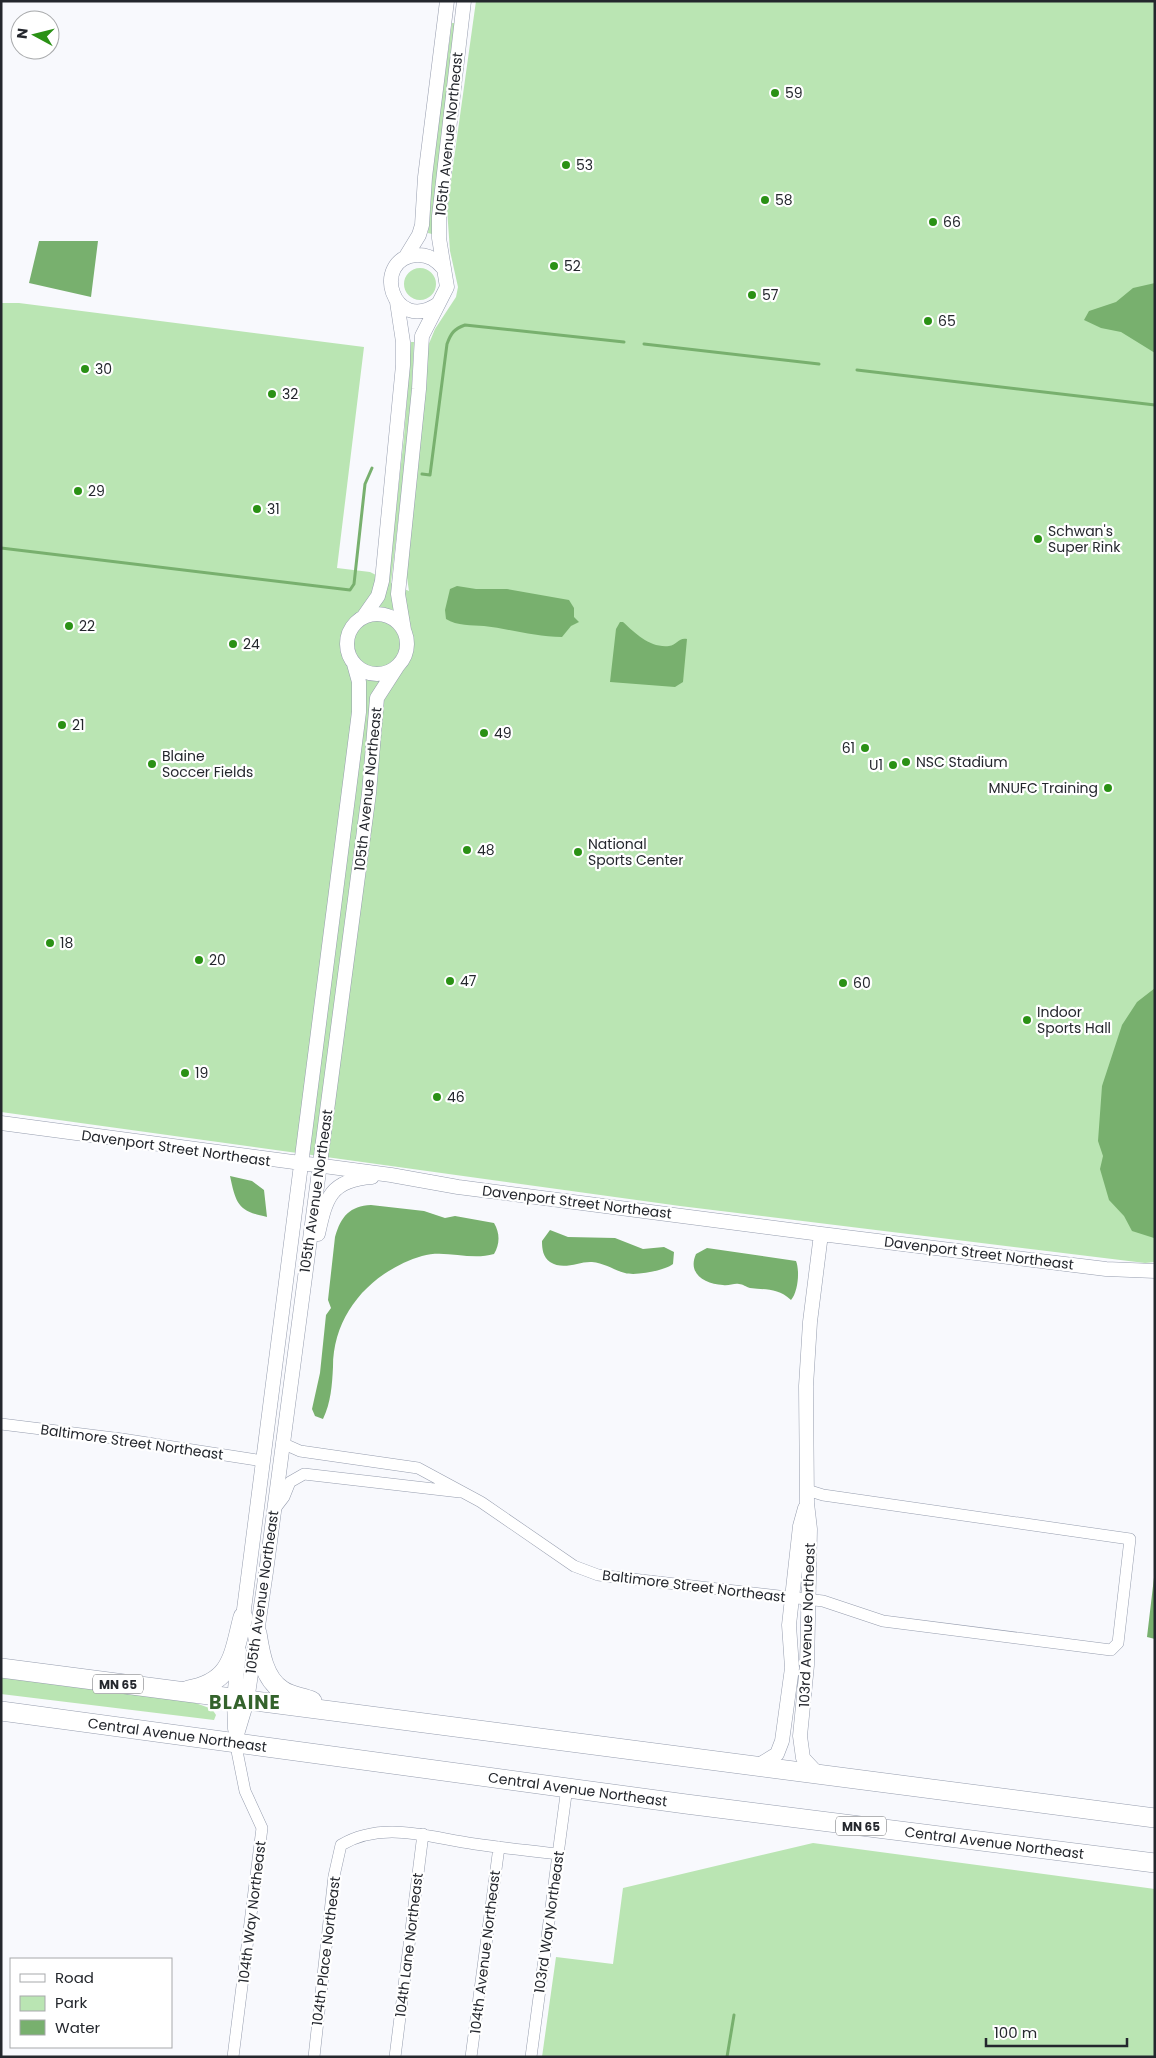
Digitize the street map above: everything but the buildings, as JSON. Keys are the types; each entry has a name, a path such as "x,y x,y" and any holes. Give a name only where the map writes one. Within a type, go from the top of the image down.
{"highway":[{"path":"176,1691 204,1687 225,1673 231,1662 243,1617"},
{"path":"257,1633 264,1664 280,1690 346,1712"},
{"name":"MN 65","path":"1,1668 759,1765 1155,1818"},
{"name":"Central Avenue Northeast","path":"1,1711 1155,1863"}],"street":[{"name":"105th Avenue Northeast","path":"241,1700 243,1617 359,712 359,682 349,654 348,638 355,623 364,616 378,596 382,581 403,366 403,342 397,302 391,288 391,275 398,263 405,258 419,235 422,225 425,177 447,1"},
{"name":"105th Avenue Northeast","path":"235,1741 241,1700 257,1633 274,1510 369,793 377,698 406,651 407,638 398,594 419,389 422,336 447,287 443,268 439,216 464,1"},
{"path":"405,258 421,254 437,261 443,268"},
{"path":"397,302 413,311 430,309 438,304"},
{"path":"364,616 384,614 393,618 404,630"},
{"path":"354,664 370,673 380,674 397,666"},
{"name":"Davenport Street Northeast","path":"1,1124 391,1175 458,1187 821,1234 1097,1268 1155,1271"},
{"path":"301,1305 325,1203 332,1192 349,1181 391,1175"},
{"name":"103rd Avenue Northeast","path":"816,1773 803,1758 800,1736 807,1665 810,1530 807,1496 807,1356 821,1234"},
{"name":"Baltimore Street Northeast","path":"1,1424 122,1439 263,1461"},
{"name":"Baltimore Street Northeast","path":"282,1444 300,1451 418,1468 467,1493 574,1566 598,1575 830,1603 883,1620 1110,1650 1118,1643 1130,1538 823,1495 807,1496"},
{"name":"Baltimore Street Northeast","path":"274,1510 284,1497 290,1482 304,1474 467,1493"},
{"name":"103rd Avenue Northeast","path":"759,1765 777,1754 782,1741 792,1668 788,1624 800,1526 807,1496"},
{"name":"104th Way Northeast","path":"233,2057 262,1828 245,1791 235,1741"},
{"name":"103rd Way Northeast","path":"531,2057 567,1787"},
{"name":"104th Place Northeast","path":"314,2057 334,1876 341,1845 380,1832 423,1834"},
{"path":"423,1834 474,1844 558,1854"},
{"name":"104th Lane Northeast","path":"395,2057 423,1834"},
{"name":"104th Avenue Northeast","path":"471,2057 499,1847"}],"green space":[{"name":"National Sports Center","path":"476,1 1155,1 1155,1262 1145,1263 680,1206 1,1112 1,303 19,303 364,347 337,568 370,572 388,581 404,437 411,342 414,342 411,410 391,583 409,591 402,545 428,346 435,329 456,297 458,287 450,251 447,209"},
{"path":"452,23 455,23 432,234 428,233 434,151"},
{"path":"420,268 426,269 431,273 435,278 435,290 431,295 426,299 420,300 414,299 409,295 405,290 404,284 405,278 409,273 414,269"},
{"path":"1,1676 190,1701 212,1709 216,1715 214,1720 1,1694"},
{"path":"813,1843 1155,1889 1155,2057 542,2057 556,1957 613,1964 623,1888"}],"water":[{"path":"39,241 98,241 91,297 29,283"},
{"path":"1155,283 1155,353 1121,332 1101,328 1084,320 1089,311 1116,302 1133,288"},
{"path":"457,586 476,589 507,589 569,600 574,608 574,617 579,622 571,626 562,637 542,636 494,627 455,623 446,619 445,610 450,589"},
{"path":"620,622 623,622 644,639 656,645 669,646 682,639 687,639 683,682 675,687 610,682 616,629"},
{"path":"1155,988 1154,1238 1132,1231 1124,1216 1109,1200 1100,1169 1103,1156 1098,1141 1102,1086 1122,1025 1137,1002"},
{"path":"230,1176 252,1181 264,1190 267,1217 250,1212 240,1205 234,1193"},
{"path":"371,1205 424,1211 445,1218 455,1216 494,1223 498,1242 494,1254 485,1256 431,1254 422,1256 387,1272 372,1283 348,1312 340,1329 335,1347 331,1394 323,1419 315,1416 312,1409 320,1373 326,1315 331,1308 328,1300 335,1237 340,1223 347,1214 357,1207"},
{"path":"550,1230 568,1237 615,1238 643,1249 664,1247 674,1252 673,1264 656,1271 635,1274 625,1273 592,1262 566,1266 555,1265 544,1255 543,1250 542,1241"},
{"path":"707,1248 796,1261 798,1281 791,1300 781,1293 772,1290 750,1288 740,1284 710,1283 699,1277 694,1267 694,1261 696,1254"},
{"path":"1155,1569 1155,1639 1147,1637"}],"waterway":[{"path":"422,474 430,475 447,344 452,334 458,328 465,325 624,342"},
{"path":"644,344 819,364"},
{"path":"857,370 1155,405"},
{"path":"1,548 350,590 354,584 365,484 372,468"},
{"path":"727,2057 734,2015"}],"place":[{"name":"59","path":"775,93"},
{"name":"53","path":"566,165"},
{"name":"58","path":"765,200"},
{"name":"66","path":"933,222"},
{"name":"52","path":"554,266"},
{"name":"57","path":"752,295"},
{"name":"65","path":"928,321"},
{"name":"30","path":"85,369"},
{"name":"32","path":"272,394"},
{"name":"29","path":"78,491"},
{"name":"31","path":"257,509"},
{"name":"Schwan's Super Rink","path":"1038,539"},
{"name":"22","path":"69,626"},
{"name":"24","path":"233,644"},
{"name":"21","path":"62,725"},
{"name":"49","path":"484,733"},
{"name":"61","path":"865,748"},
{"name":"NSC Stadium","path":"906,762"},
{"name":"Blaine Soccer Fields","path":"152,764"},
{"name":"U1","path":"893,765"},
{"name":"MNUFC Training","path":"1108,788"},
{"name":"48","path":"467,850"},
{"name":"National Sports Center","path":"578,852"},
{"name":"18","path":"50,943"},
{"name":"20","path":"199,960"},
{"name":"47","path":"450,981"},
{"name":"60","path":"843,983"},
{"name":"Indoor Sports Hall","path":"1027,1020"},
{"name":"19","path":"185,1073"},
{"name":"46","path":"437,1097"}],"district":[{"name":"BLAINE","path":"245,1702"}]}
